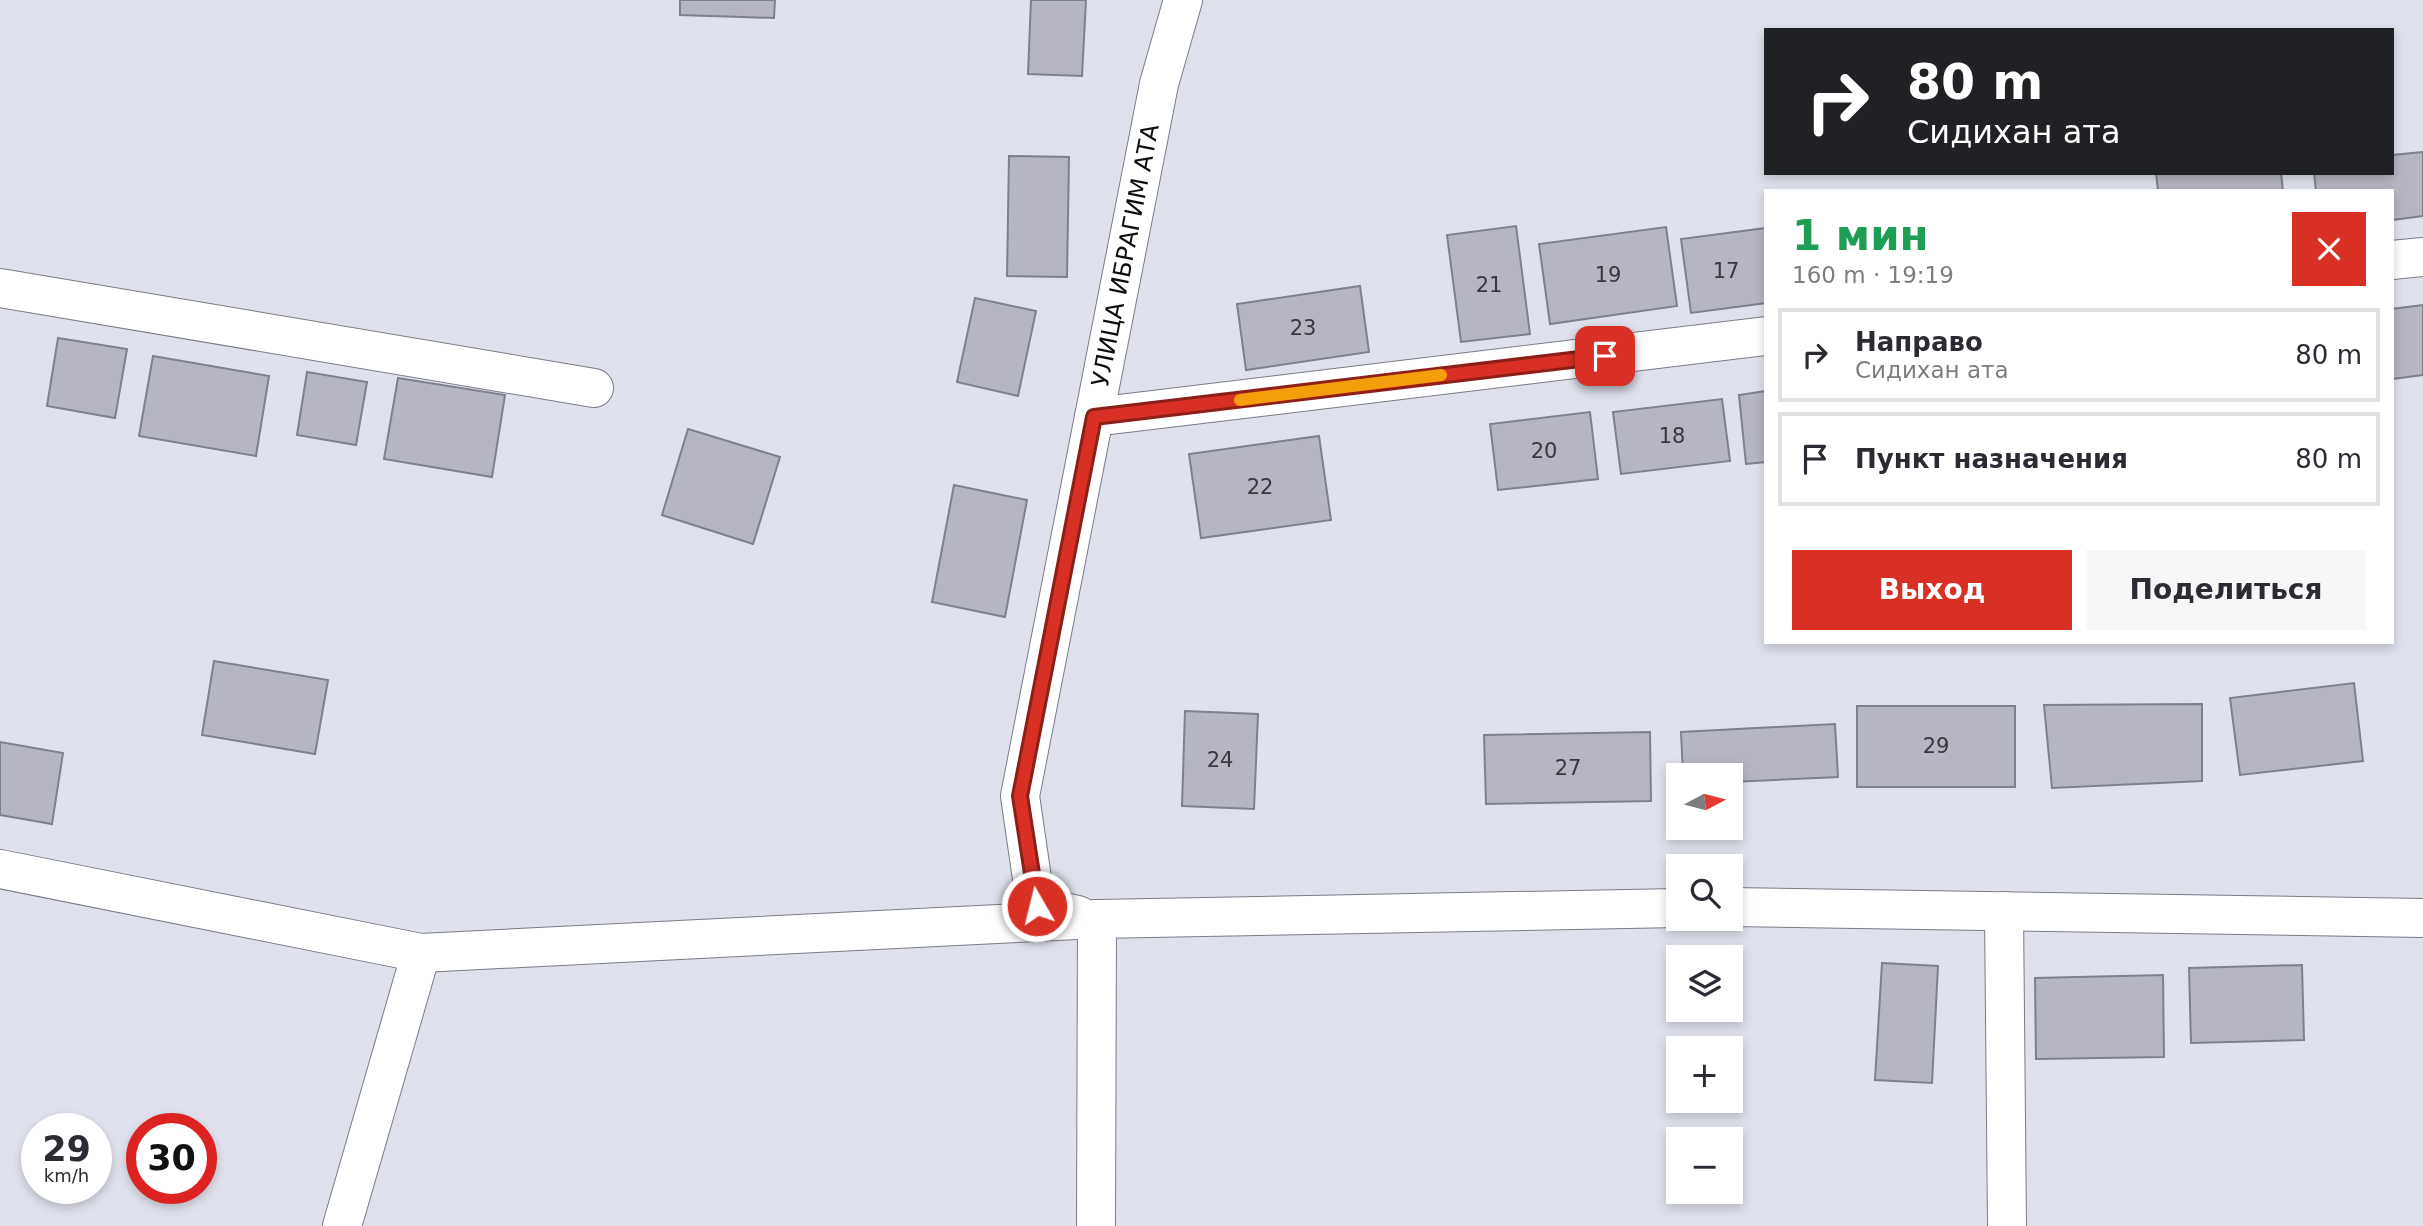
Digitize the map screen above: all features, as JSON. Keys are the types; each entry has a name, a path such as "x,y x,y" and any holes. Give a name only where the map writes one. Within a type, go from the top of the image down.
{"street":[{"name":"УЛИЦА ИБРАГИМ АТА","path":"1097,919 1037,906 1020,796 1159,84 1183,0"},
{"path":"2394,260 2423,257"},
{"path":"0,288 594,388"},
{"path":"1094,417 1764,336"},
{"path":"0,869 421,953 1097,919 1666,908"},
{"path":"1743,907 2423,918"},
{"path":"2004,911 2007,1226"},
{"path":"1096,1226 1097,919"},
{"path":"342,1226 421,953"}],"building":[{"path":"680,0 775,0 774,18 680,15"},
{"path":"1031,0 1086,0 1082,76 1028,74"},
{"path":"2423,152 2423,216 2394,220 2394,189 2316,189 2314,175 2394,175 2394,155"},
{"path":"1009,156 1069,157 1067,277 1007,276"},
{"path":"2156,175 2281,175 2283,189 2158,189"},
{"path":"1516,226 1530,334 1461,342 1447,235"},
{"path":"1666,227 1677,306 1550,324 1539,244"},
{"path":"1764,228 1764,303 1691,313 1681,239"},
{"path":"1360,286 1369,352 1246,370 1237,304"},
{"path":"975,298 1036,311 1018,396 957,382"},
{"path":"2423,305 2423,375 2394,379 2394,309"},
{"path":"58,338 127,349 115,418 47,406"},
{"path":"153,356 269,376 256,456 139,436"},
{"path":"307,372 367,382 356,445 297,435"},
{"path":"398,378 505,395 492,477 384,459"},
{"path":"1764,391 1764,462 1746,464 1739,395"},
{"path":"1722,399 1730,461 1621,474 1613,412"},
{"path":"1590,412 1598,479 1498,490 1490,424"},
{"path":"688,429 780,457 753,544 662,515"},
{"path":"1319,436 1331,520 1201,538 1189,454"},
{"path":"954,485 1027,500 1005,617 932,602"},
{"path":"214,661 328,680 315,754 202,735"},
{"path":"2354,683 2363,761 2240,775 2230,698"},
{"path":"2202,704 2202,781 2052,788 2044,705"},
{"path":"1857,706 2015,706 2015,787 1857,787"},
{"path":"1185,711 1258,714 1254,809 1182,806"},
{"path":"1835,724 1838,777 1743,781 1743,763 1682,763 1681,732"},
{"path":"1650,732 1651,801 1486,804 1484,735"},
{"path":"0,742 63,753 52,824 0,815"},
{"path":"1882,963 1938,966 1932,1083 1875,1080"},
{"path":"2302,965 2304,1040 2191,1043 2189,968"},
{"path":"2163,975 2164,1057 2036,1059 2035,978"}],"slow traffic":[{"path":"1240,400 1441,375"}],"route":[{"path":"1037,906 1020,796 1094,417 1605,356"}]}
